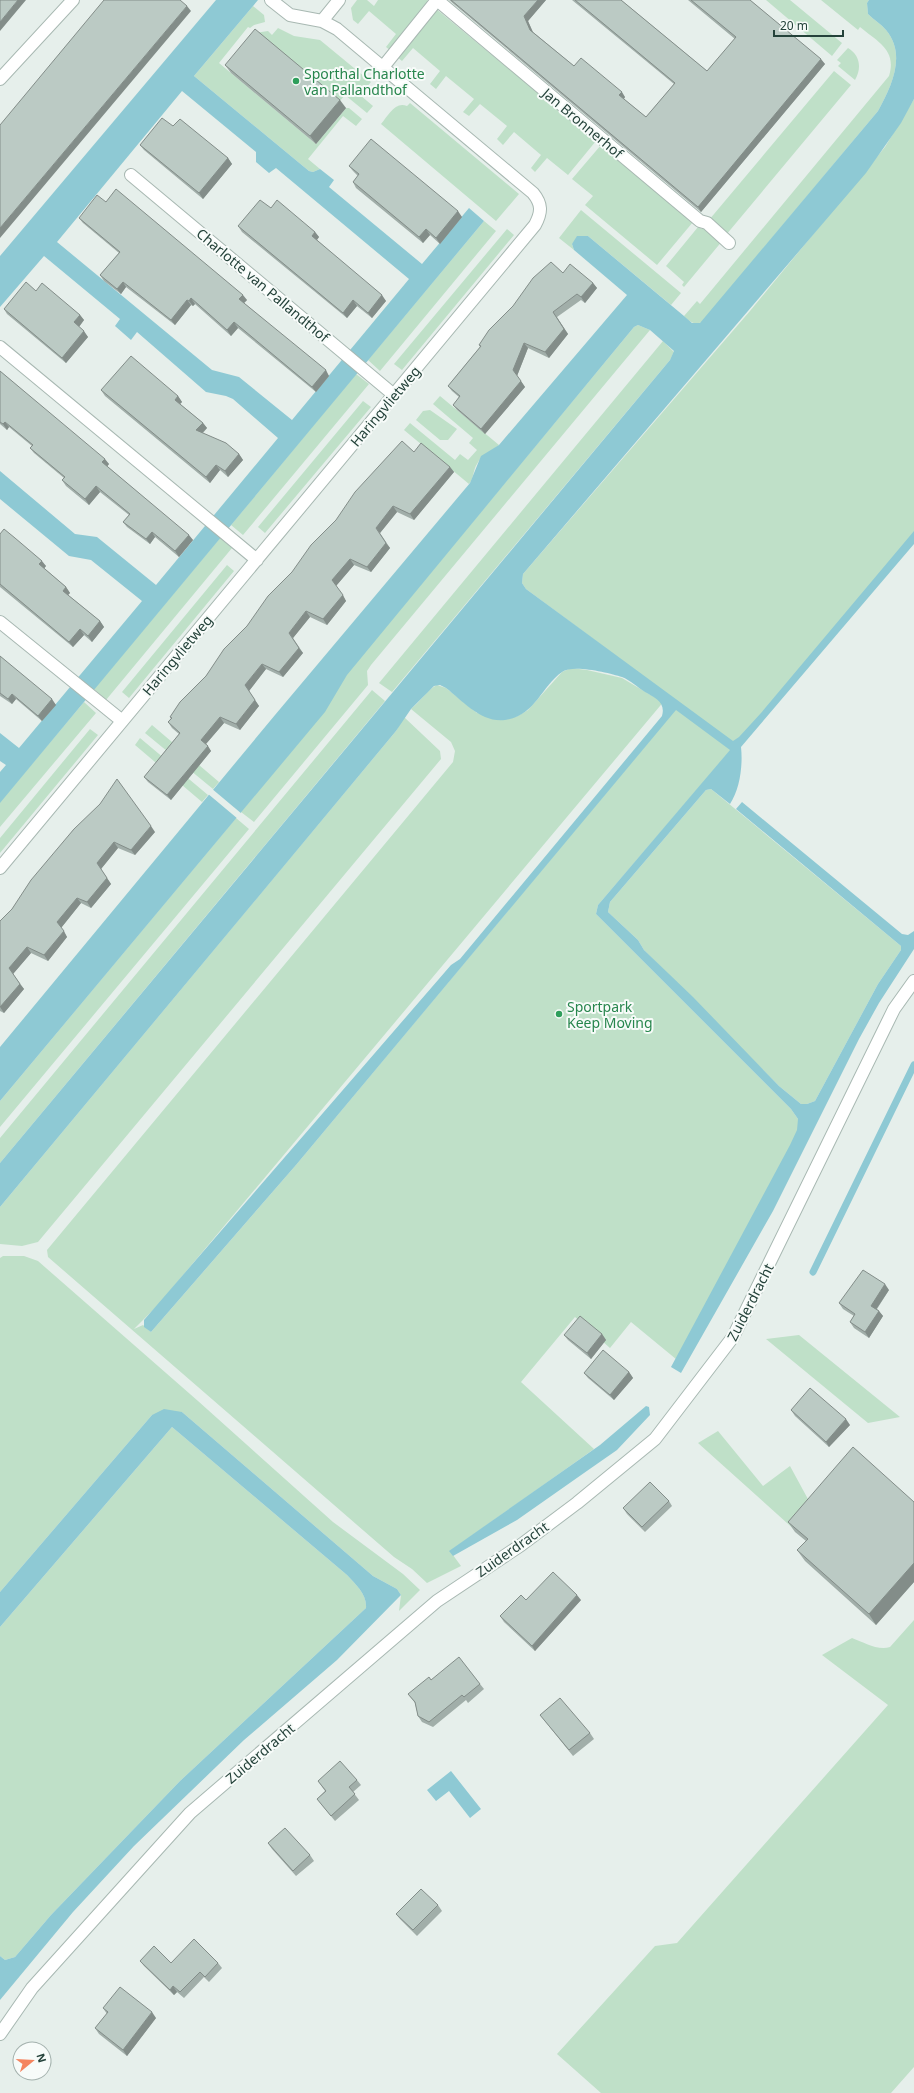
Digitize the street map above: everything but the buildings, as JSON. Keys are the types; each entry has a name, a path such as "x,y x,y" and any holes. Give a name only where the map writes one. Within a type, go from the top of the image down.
{"street":[{"path":"0,79 73,0"},
{"name":"Haringvlietweg","path":"0,868 535,225 541,210 538,200 533,193 337,29 322,21 290,15 271,0"},
{"path":"322,21 339,0"},
{"name":"Jan Bronnerhof","path":"382,67 437,0 700,221 707,223 730,243"},
{"name":"Charlotte van Pallandthof","path":"131,175 394,395"},
{"path":"0,348 257,560"},
{"path":"0,622 99,704 122,720"},
{"name":"Zuiderdracht","path":"0,2034 32,1988 190,1813 437,1601 520,1545 577,1503 655,1439 733,1337 894,1010 914,981"}],"green space":[{"path":"357,0 367,0 374,6 378,0 427,0 431,4 391,51 386,47 396,34 369,11 358,24 353,20 351,8"},
{"path":"766,0 790,0 842,43 832,56"},
{"path":"821,0 869,0 867,3 868,14 886,30 892,40 895,50 895,71 888,92 878,111 702,322 692,322 684,316 697,301 700,304 889,76 891,67 890,59 884,47 860,27 858,30"},
{"path":"253,6 264,15 265,22 254,25 250,28 248,27 219,63 316,144 346,108 349,108 362,119 356,126 343,116 308,159 320,169 313,172 309,171 194,76"},
{"path":"435,8 596,141 568,175 547,158 535,172 531,168 541,155 514,132 503,145 497,139 507,126 480,104 469,116 463,112 474,99 446,76 436,89 430,84 440,71 413,48 402,61 396,56"},
{"path":"278,28 294,36 320,40 371,82 360,95 373,106 367,113 345,95 339,102 255,33 268,31 272,35"},
{"path":"848,48 855,54 859,62 859,71 855,80 838,66 841,63 837,60"},
{"path":"834,71 851,85 726,235 709,220"},
{"path":"914,99 914,536 732,748 665,700 158,1305 134,1329 143,1325 151,1332 296,1165 676,709 731,750 598,905 596,914 791,1109 798,1119 807,1123 682,1364 631,1322 610,1348 575,1317 521,1382 594,1449 450,1551 461,1566 427,1583 412,1569 394,1557 48,1257 47,1250 453,762 455,751 451,742 411,709 431,689 437,685 446,688 477,713 516,717 528,710 562,672 571,668 622,678 654,697 666,693 526,589 522,583 523,574 750,311 885,147"},
{"path":"410,103 519,194 496,221 381,124 395,107 403,105 407,106"},
{"path":"601,145 693,222 657,265 585,205 593,196 572,179"},
{"path":"581,210 681,293 671,305 588,236 572,244 574,250 559,238"},
{"path":"484,221 496,231 380,371 368,360"},
{"path":"705,226 723,240 684,287 682,285 684,282 666,266 698,227 702,229"},
{"path":"507,229 514,235 402,370 394,364"},
{"path":"638,325 650,330 371,665 367,671 368,685 254,822 241,812 324,712 346,675 634,327"},
{"path":"663,341 674,352 670,360 392,692 379,683"},
{"path":"356,374 369,384 243,535 231,525"},
{"path":"440,396 499,445 484,455 479,461 469,484 404,430 410,423 455,460 460,454 468,460 477,450 469,443 473,438 433,404"},
{"path":"363,401 371,407 265,533 258,527"},
{"path":"430,410 457,429 448,440 440,440 416,420 423,411"},
{"path":"220,538 232,548 106,700 94,689"},
{"path":"227,565 234,571 129,698 122,692"},
{"path":"372,690 385,701 0,1163 0,1138"},
{"path":"84,702 96,713 0,827 0,802"},
{"path":"404,717 440,751 441,759 38,1242 22,1246 0,1244 0,1207 396,731"},
{"path":"152,725 219,782 213,789 145,733"},
{"path":"90,729 98,735 0,853 0,838"},
{"path":"140,738 208,795 202,802 135,745"},
{"path":"711,789 901,946 901,950 878,984 815,1101 807,1104 801,1104 779,1086 644,950 638,940 608,912 610,902 706,790"},
{"path":"236,818 249,829 0,1127 0,1101"},
{"path":"3,1256 24,1256 38,1261 333,1522 403,1574 420,1590 399,1611 401,1595 397,1589 373,1576 182,1412 152,1415 0,1592 0,1258"},
{"path":"799,1335 900,1417 868,1423 766,1339"},
{"path":"172,1427 347,1575 363,1594 366,1608 180,1781 51,1915 15,1957 5,1960 0,1956 0,1627"},
{"path":"718,1431 763,1486 790,1466 815,1512 797,1532 698,1443"},
{"path":"914,1620 914,2067 891,2093 601,2093 557,2054 655,1946 677,1943 888,1705 822,1655 852,1638 876,1647 890,1647"}],"water":[{"path":"216,0 258,0 194,76 309,171 313,172 320,169 334,180 329,187 422,264 469,208 484,221 0,803 0,772 6,765 0,761 0,733 19,748 142,601 91,560 69,556 0,499 0,471 75,534 97,537 156,585 278,438 233,399 206,392 137,332 131,340 115,326 120,319 44,256 0,307 0,256","holes":["182,91 256,152 256,162 269,173 276,168 409,279 292,420 239,377 212,370 57,242"]},
{"path":"869,0 914,0 914,99 901,123 866,173 523,574 522,583 526,589 733,741 739,737 761,713 914,531 914,544 741,747 742,761 740,777 730,804 711,789 706,790 610,902 608,912 638,940 644,950 693,997 779,1086 801,1104 807,1104 815,1101 878,984 901,950 901,946 736,809 742,802 902,934 908,935 914,931 914,949 879,1003 859,1039 773,1211 681,1373 671,1367 790,1145 797,1130 798,1119 791,1109 596,914 598,905 730,750 676,710 296,1165 151,1332 144,1327 144,1320 451,965 460,959 662,716 663,711 659,701 622,677 591,670 574,669 562,672 555,678 531,707 524,713 505,720 496,720 480,715 446,688 440,685 434,686 411,709 396,731 0,1207 0,1163 670,360 674,351 650,330 638,325 634,327 347,675 325,712 0,1101 0,1047 275,715 470,483 481,456 499,445 627,295 574,250 572,244 577,236 588,236 692,323 700,323 878,111 892,81 896,60 892,40 886,30 868,14 867,3"},
{"path":"646,1406 649,1407 650,1415 617,1450 517,1520 453,1556 449,1551 600,1445"},
{"path":"164,1409 182,1412 373,1576 397,1589 401,1595 337,1660 244,1740 134,1846 73,1912 0,2000 0,1956 5,1960 15,1957 51,1915 180,1781 366,1608 363,1594 347,1575 172,1427 0,1627 0,1592 152,1415"},
{"path":"451,1771 481,1809 470,1818 449,1791 436,1801 427,1790"}],"pier":[{"path":"211,788 242,814 238,819 207,793"}],"waterway":[{"path":"813,1272 914,1065"}],"place":[{"name":"Sporthal Charlotte van Pallandthof","path":"296,81"},
{"name":"Sportpark Keep Moving","path":"559,1014"}]}
